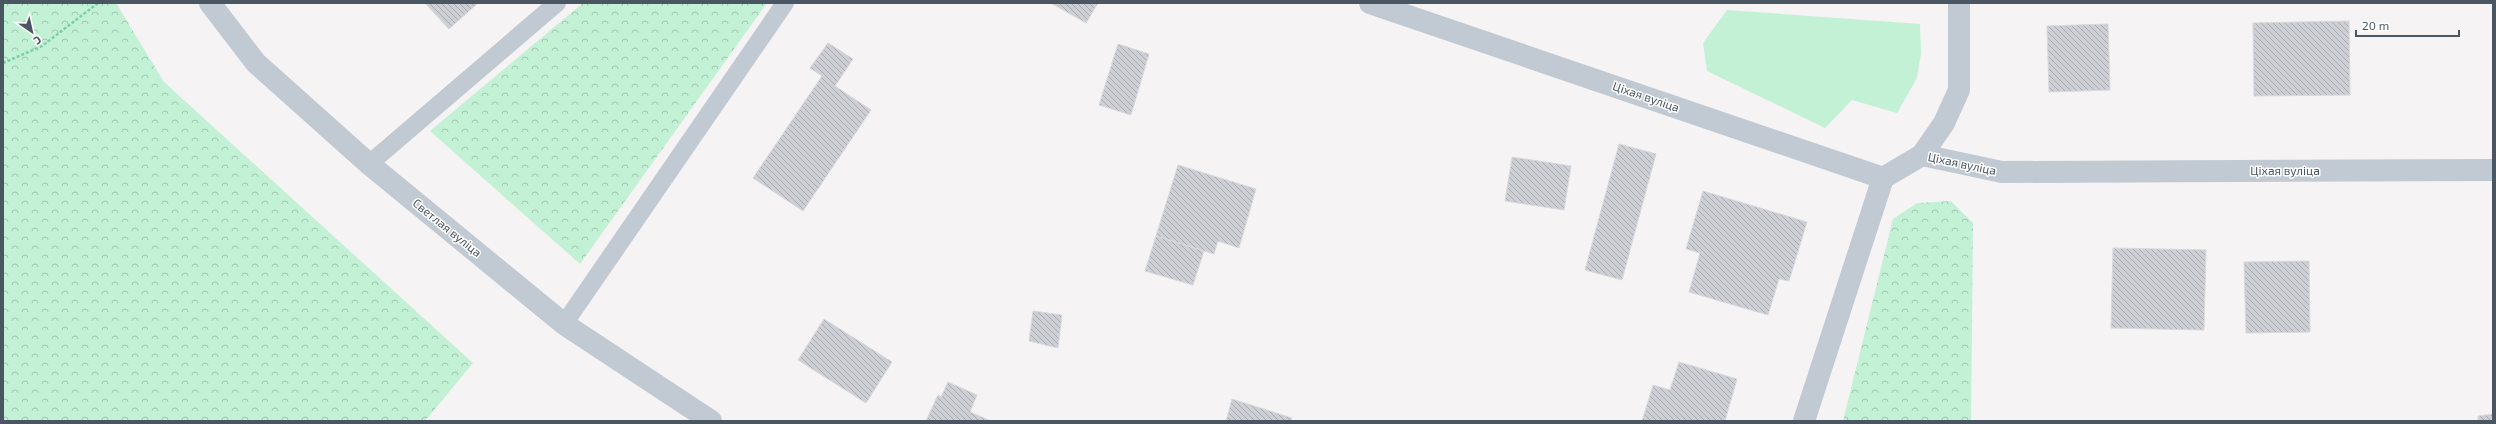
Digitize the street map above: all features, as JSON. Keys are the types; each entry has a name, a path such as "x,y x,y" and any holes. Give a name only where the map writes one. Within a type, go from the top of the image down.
{"street":[{"name":"Светлая вуліца","path":"210,3 256,63 368,164 564,324 711,421"},
{"name":"Ціхая вуліца","path":"1370,3 1883,178 1922,155 2002,172 2493,170"},
{"path":"1922,155 1944,123 1959,90 1959,3"},
{"path":"1804,421 1883,178"}],"lane":[{"path":"368,164 557,3"},
{"path":"564,324 785,3"}],"path":[{"path":"3,63 42,46 98,3"}],"green space":[{"path":"3,3 116,3 164,82 473,363 425,421 3,421"},
{"path":"583,3 767,3 580,264 430,131"},
{"path":"1727,10 1920,24 1921,53 1917,78 1897,113 1852,100 1825,128 1707,71 1703,43"},
{"path":"1951,201 1973,223 1971,421 1843,421 1893,219 1917,203"}],"building":[{"path":"425,3 478,3 449,29"},
{"path":"1051,3 1098,3 1086,23"},
{"path":"2349,21 2350,95 2254,96 2253,23"},
{"path":"2108,24 2110,90 2049,92 2047,26"},
{"path":"828,43 853,59 835,86 871,110 803,211 753,178 822,76 810,68"},
{"path":"1118,44 1149,54 1131,115 1099,105"},
{"path":"1619,144 1656,154 1622,280 1585,270"},
{"path":"1512,157 1571,166 1564,210 1505,201"},
{"path":"1178,165 1256,189 1239,248 1218,241 1214,254 1156,236"},
{"path":"1703,191 1807,222 1789,281 1779,279 1768,315 1689,292 1700,253 1686,249"},
{"path":"1156,236 1204,251 1193,285 1145,271"},
{"path":"2113,248 2206,250 2204,330 2111,328"},
{"path":"2309,261 2310,332 2246,333 2244,262"},
{"path":"1033,311 1062,315 1058,348 1029,341"},
{"path":"824,319 892,362 866,403 798,360"},
{"path":"1679,362 1737,379 1725,421 1642,421 1653,385 1670,390"},
{"path":"948,382 977,395 970,412 991,421 926,421 938,395 941,397"},
{"path":"1232,399 1292,418 1291,421 1226,421"},
{"path":"2493,414 2493,421 2478,421 2478,416"}]}
